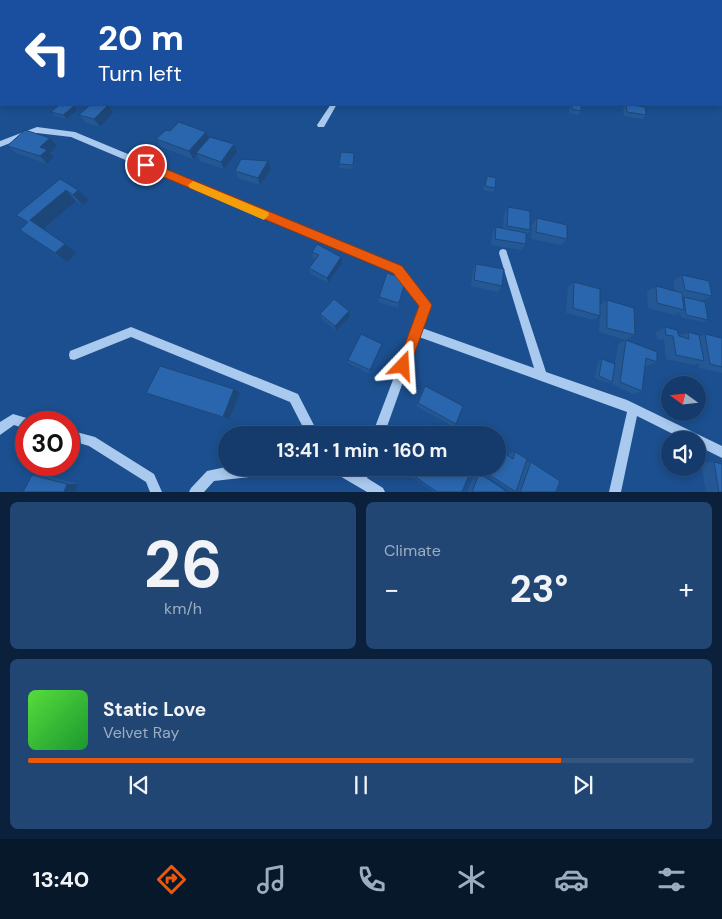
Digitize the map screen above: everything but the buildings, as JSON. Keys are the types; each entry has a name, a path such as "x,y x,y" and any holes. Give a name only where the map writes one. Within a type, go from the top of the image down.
{"street":[{"path":"321,125 333,105"},
{"path":"0,144 37,130 72,134 397,270 426,305 381,426"},
{"path":"503,253 542,376"},
{"path":"416,331 632,409 678,431"},
{"path":"74,355 131,332 294,398 308,426"},
{"path":"615,492 632,409"},
{"path":"0,429 13,419 15,420"},
{"path":"80,438 91,441 150,478 156,492"},
{"path":"706,444 722,452"},
{"path":"195,492 211,475 218,474"},
{"path":"351,476 379,492"},
{"path":"360,481 362,476"}],"slow traffic":[{"path":"193,185 264,215"}],"route":[{"path":"146,165 397,270 426,305 403,366"}]}
